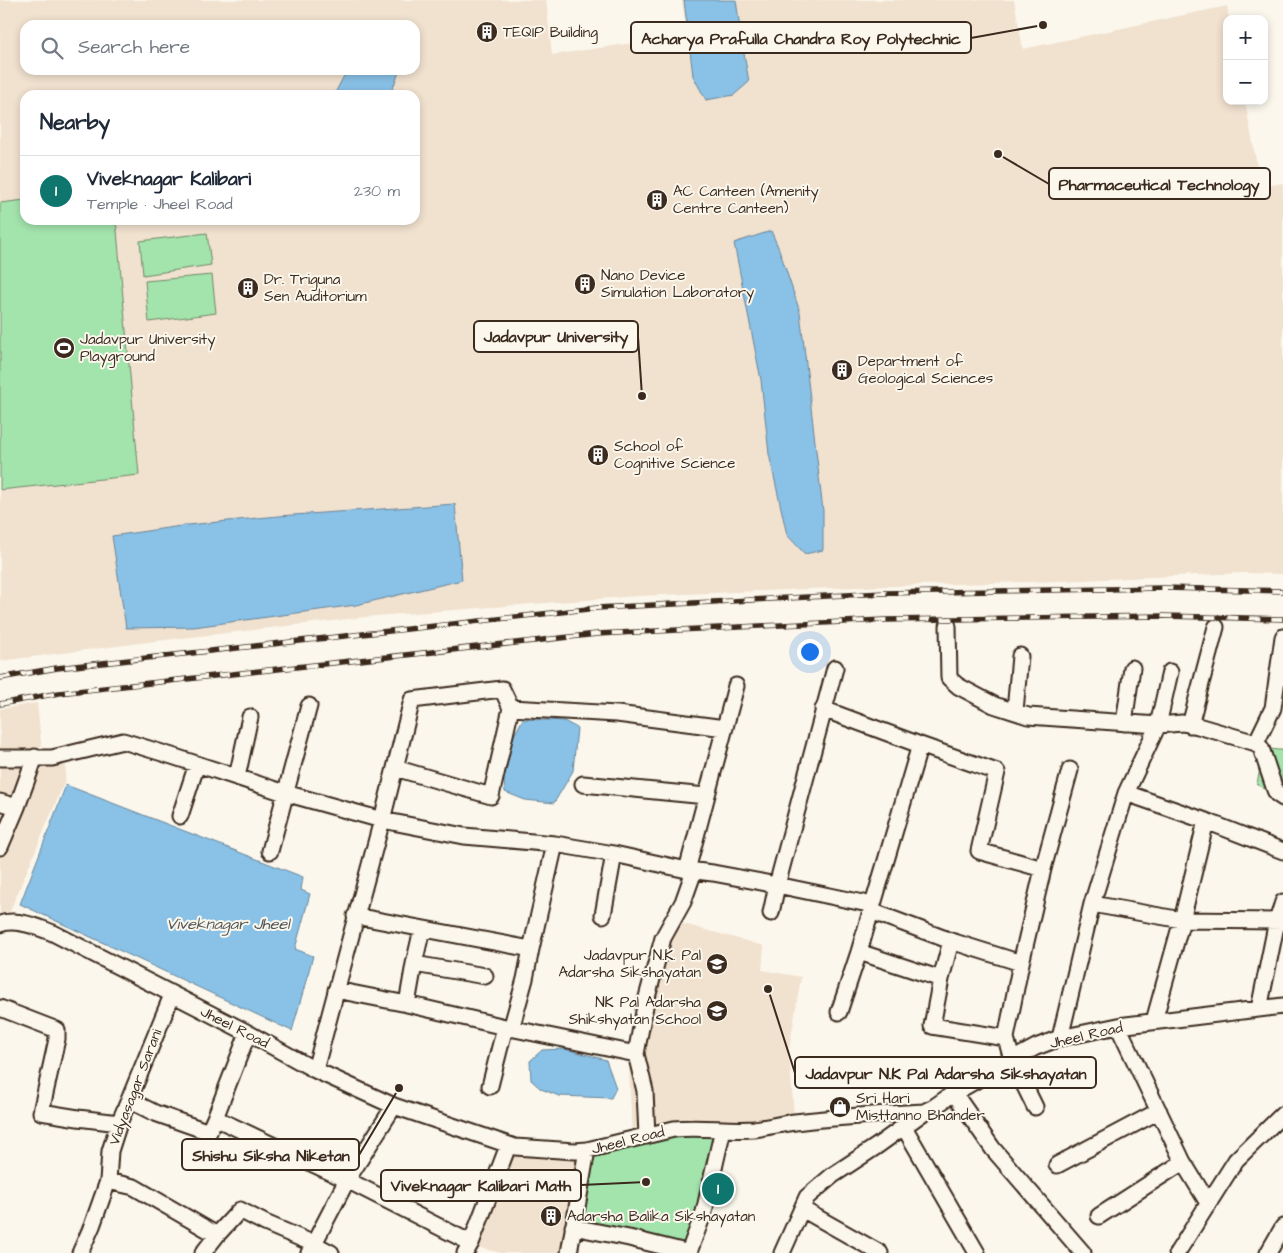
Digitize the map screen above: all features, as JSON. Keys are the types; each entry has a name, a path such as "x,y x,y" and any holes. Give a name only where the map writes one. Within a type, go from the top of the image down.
{"street":[{"path":"948,626 949,678 958,686 976,696 994,705 1028,716 1158,725 1182,723 1256,743 1261,748 1275,790 1283,798"},
{"path":"1190,724 1216,627"},
{"path":"1256,743 1273,708 1283,637"},
{"path":"1015,711 1020,656"},
{"path":"771,913 835,668"},
{"path":"1124,723 1132,668"},
{"path":"1060,1038 1092,904 1126,793 1158,725 1170,672"},
{"path":"647,1136 645,1091 636,1054 646,1001 663,938 682,902 706,796 736,686"},
{"path":"314,1070 382,820 395,768 412,700 502,689 511,708 491,796 395,768"},
{"path":"270,851 309,706"},
{"path":"511,708 617,714 725,728"},
{"path":"823,709 998,772 979,851 1043,869"},
{"path":"237,777 250,717"},
{"path":"0,758 52,758 123,741 285,793 382,820 464,836 555,844 614,854 690,871 713,873 777,885 872,908 951,941 1021,963"},
{"path":"839,1012 860,952 920,745"},
{"path":"0,847 18,807 35,758"},
{"path":"180,816 196,764"},
{"path":"1035,1107 1012,1060 1006,1038 1043,869 1070,770"},
{"path":"583,784 706,796"},
{"path":"1126,793 1283,851"},
{"path":"0,802 18,807"},
{"path":"1154,1021 1182,920 1206,821"},
{"path":"490,1086 525,979 555,844"},
{"path":"603,915 614,854"},
{"path":"1259,1009 1283,902"},
{"path":"1092,904 1182,920 1280,921"},
{"path":"356,916 531,948"},
{"name":"Jheel Road","path":"1,922 19,923 53,933 248,1033 314,1070 394,1106 508,1146 575,1151 688,1127 755,1128 794,1122 924,1112 1012,1060 1036,1047 1060,1038 1118,1026 1283,1006"},
{"path":"407,1004 422,929"},
{"path":"951,941 940,978 932,1026 1006,1038"},
{"path":"860,952 940,978"},
{"path":"414,964 486,976"},
{"path":"336,990 636,1054"},
{"name":"Vidyasagar Sarani","path":"80,1253 108,1181 110,1151 119,1123 172,994"},
{"path":"0,1008 56,1030 58,1039 41,1112 119,1123"},
{"path":"1118,1026 1183,1162 1208,1203"},
{"path":"201,1149 216,1118 248,1033"},
{"path":"954,1093 993,1149 1083,1253"},
{"path":"129,1100 155,1113 209,1132"},
{"path":"311,1248 347,1180 394,1106"},
{"path":"1057,1165 1159,1111"},
{"path":"782,1253 806,1197 833,1175 878,1146 924,1112"},
{"path":"1176,1253 1236,1160 1283,1114"},
{"path":"216,1118 347,1180 468,1248 508,1146"},
{"path":"904,1127 977,1253"},
{"path":"573,1227 690,1252 704,1212 723,1129"},
{"path":"568,1253 586,1150"},
{"path":"1099,1216 1183,1162"},
{"path":"108,1181 134,1187 217,1235"},
{"path":"802,1209 880,1253"},
{"path":"203,1253 240,1210 311,1248 331,1253"},
{"path":"1268,1253 1283,1227"}],"shaded area":[{"path":"0,0 546,0 552,55 687,35 682,0 1014,0 1023,49 1227,6 1228,15 1223,15 1223,105 1246,105 1261,187 1283,183 1283,574 1244,573 638,596 375,616 0,661"},
{"path":"37,703 43,762 66,760 65,781 7,918 0,921 0,709"},
{"name":"NK Pal Adarsha Shikshyatan School","path":"669,920 764,946 762,970 801,977 789,1050 794,1117 632,1136 628,1045 658,937"},
{"path":"511,1154 583,1154 565,1253 501,1253 474,1246"}],"green space":[{"name":"Jadavpur University Playground","path":"20,201 20,225 116,225 139,475 0,490 0,203"},
{"path":"207,233 211,265 143,275 140,241"},
{"path":"212,275 216,313 149,322 145,281"},
{"path":"1264,748 1283,750 1283,803 1257,784"},
{"path":"672,1133 718,1133 702,1210 683,1253 576,1225 591,1154"}],"water":[{"path":"684,0 736,0 749,82 734,95 706,100 693,76"},
{"path":"344,75 398,75 392,90 337,90"},
{"path":"771,231 800,312 823,511 823,550 805,554 787,535 769,454 761,380 734,243"},
{"path":"455,504 462,580 356,605 194,627 126,628 112,536 188,525 278,516"},
{"path":"523,719 564,721 577,728 573,771 554,803 525,800 505,792 503,770 513,737"},
{"name":"Viveknagar Jheel","path":"66,785 303,877 301,890 310,894 295,949 313,956 292,1031 20,904"},
{"path":"565,1049 606,1060 616,1088 611,1098 559,1096 541,1089 531,1080 530,1061 542,1050"}],"railway":[{"path":"0,678 57,668 597,608 884,593 1164,588 1283,591"},
{"path":"0,704 59,693 597,634 884,620 1163,616 1283,619"}],"place":[{"name":"Acharya Prafulla Chandra Roy Polytechnic","path":"1043,25"},
{"name":"TEQIP Building","path":"487,32"},
{"name":"Pharmaceutical Technology","path":"998,154"},
{"name":"AC Canteen (Amenity Centre Canteen)","path":"657,200"},
{"name":"Nano Device Simulation Laboratory","path":"585,284"},
{"name":"Dr. Triguna Sen Auditorium","path":"248,288"},
{"name":"Jadavpur University Playground","path":"64,348"},
{"name":"Department of Geological Sciences","path":"842,370"},
{"name":"Jadavpur University","path":"642,396"},
{"name":"School of Cognitive Science","path":"598,455"},
{"name":"Jadavpur N.K. Pal Adarsha Sikshayatan","path":"717,964"},
{"name":"Jadavpur N.K Pal Adarsha Sikshayatan","path":"768,989"},
{"name":"NK Pal Adarsha Shikshyatan School","path":"717,1011"},
{"name":"Shishu Siksha Niketan","path":"399,1088"},
{"name":"Sri Hari Misttanno Bhander","path":"840,1107"},
{"name":"Viveknagar Kalibari Math","path":"646,1182"},
{"name":"Viveknagar Kalibari","path":"718,1189"},
{"name":"Adarsha Balika Sikshayatan","path":"551,1216"}]}
